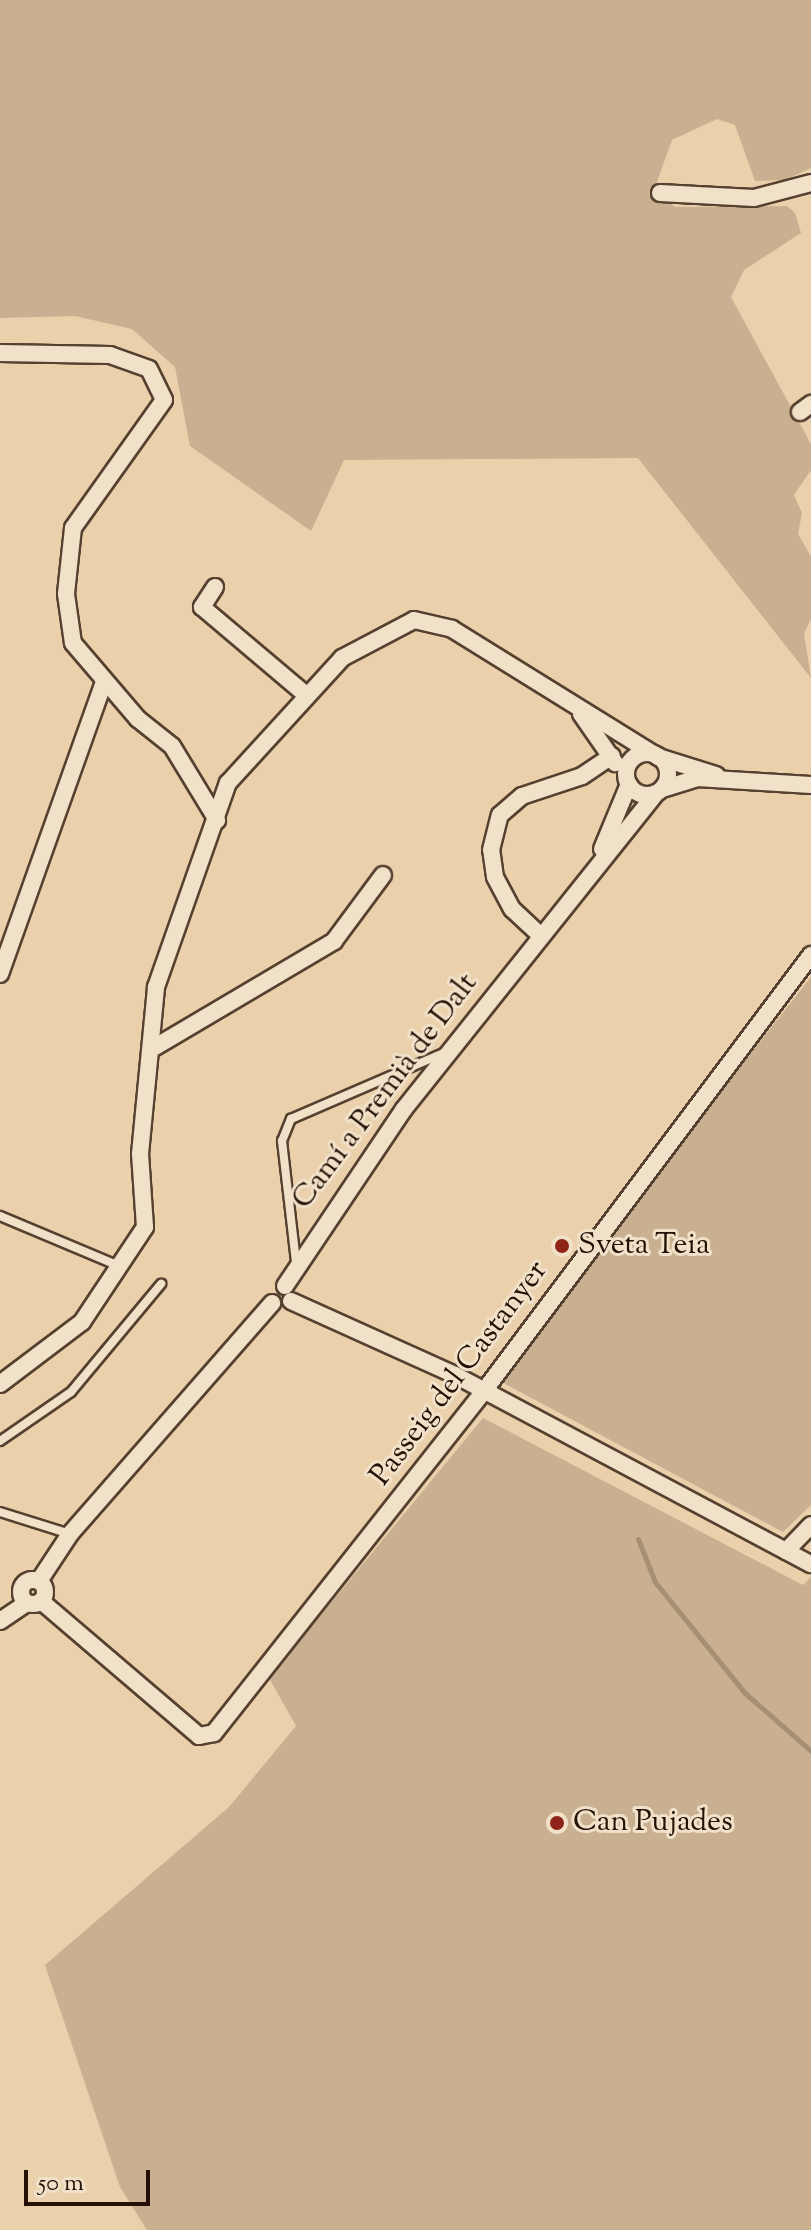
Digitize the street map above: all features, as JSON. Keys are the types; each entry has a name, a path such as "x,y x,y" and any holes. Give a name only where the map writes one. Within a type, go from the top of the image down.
{"street":[{"path":"660,193 754,198 811,183"},
{"path":"0,353 110,355 149,369 164,400 73,528 66,594 73,643 104,682 172,746 217,820"},
{"path":"215,587 202,607 305,694"},
{"path":"0,1384 82,1322 124,1268 145,1227 140,1154 155,1047 156,987 228,783 305,694 375,635 414,620 452,629 658,757 737,783"},
{"path":"0,974 104,682"},
{"path":"564,699 612,756 628,782 643,794 697,778 737,783 811,785"},
{"path":"540,935 512,909 495,877 491,850 500,815 522,796 582,776 612,756"},
{"path":"628,782 636,757 658,757"},
{"path":"658,757 668,772 659,791"},
{"name":"Camí a Premià de Dalt","path":"595,865 628,782"},
{"name":"Camí a Premià de Dalt","path":"70,1534 272,1303 272,1289 288,1293 296,1262 450,1050 595,865 659,791"},
{"path":"155,1047 334,941 383,875"},
{"name":"Passeig del Castanyer","path":"34,1602 199,1736 214,1733 484,1391 811,955"},
{"path":"288,1293 484,1391 811,1564"},
{"path":"786,1551 811,1525"},
{"path":"0,1621 34,1602 23,1586 39,1581 70,1534"}],"lane":[{"path":"296,1262 282,1141 291,1119 450,1050"},
{"path":"0,1216 124,1268"},
{"path":"0,1441 71,1392 161,1284"},
{"path":"0,1512 70,1534"}],"shaded area":[{"path":"0,0 811,0 811,168 785,180 755,181 735,125 717,119 672,140 654,190 675,207 787,206 795,213 801,233 744,270 731,297 811,444 811,470 794,495 802,513 798,534 811,556 811,619 804,634 811,678 638,458 344,460 311,531 190,446 175,367 132,329 75,316 0,318"},
{"path":"811,977 811,1505 783,1532 494,1378"},
{"path":"483,1418 803,1585 811,1577 811,2230 147,2230 120,2187 45,1965 229,1807 296,1726 269,1678"}],"waterway":[{"path":"638,1539 655,1582 745,1693 811,1751"}],"place":[{"name":"Sveta Teia","path":"562,1246"},
{"name":"Can Pujades","path":"557,1823"}]}
